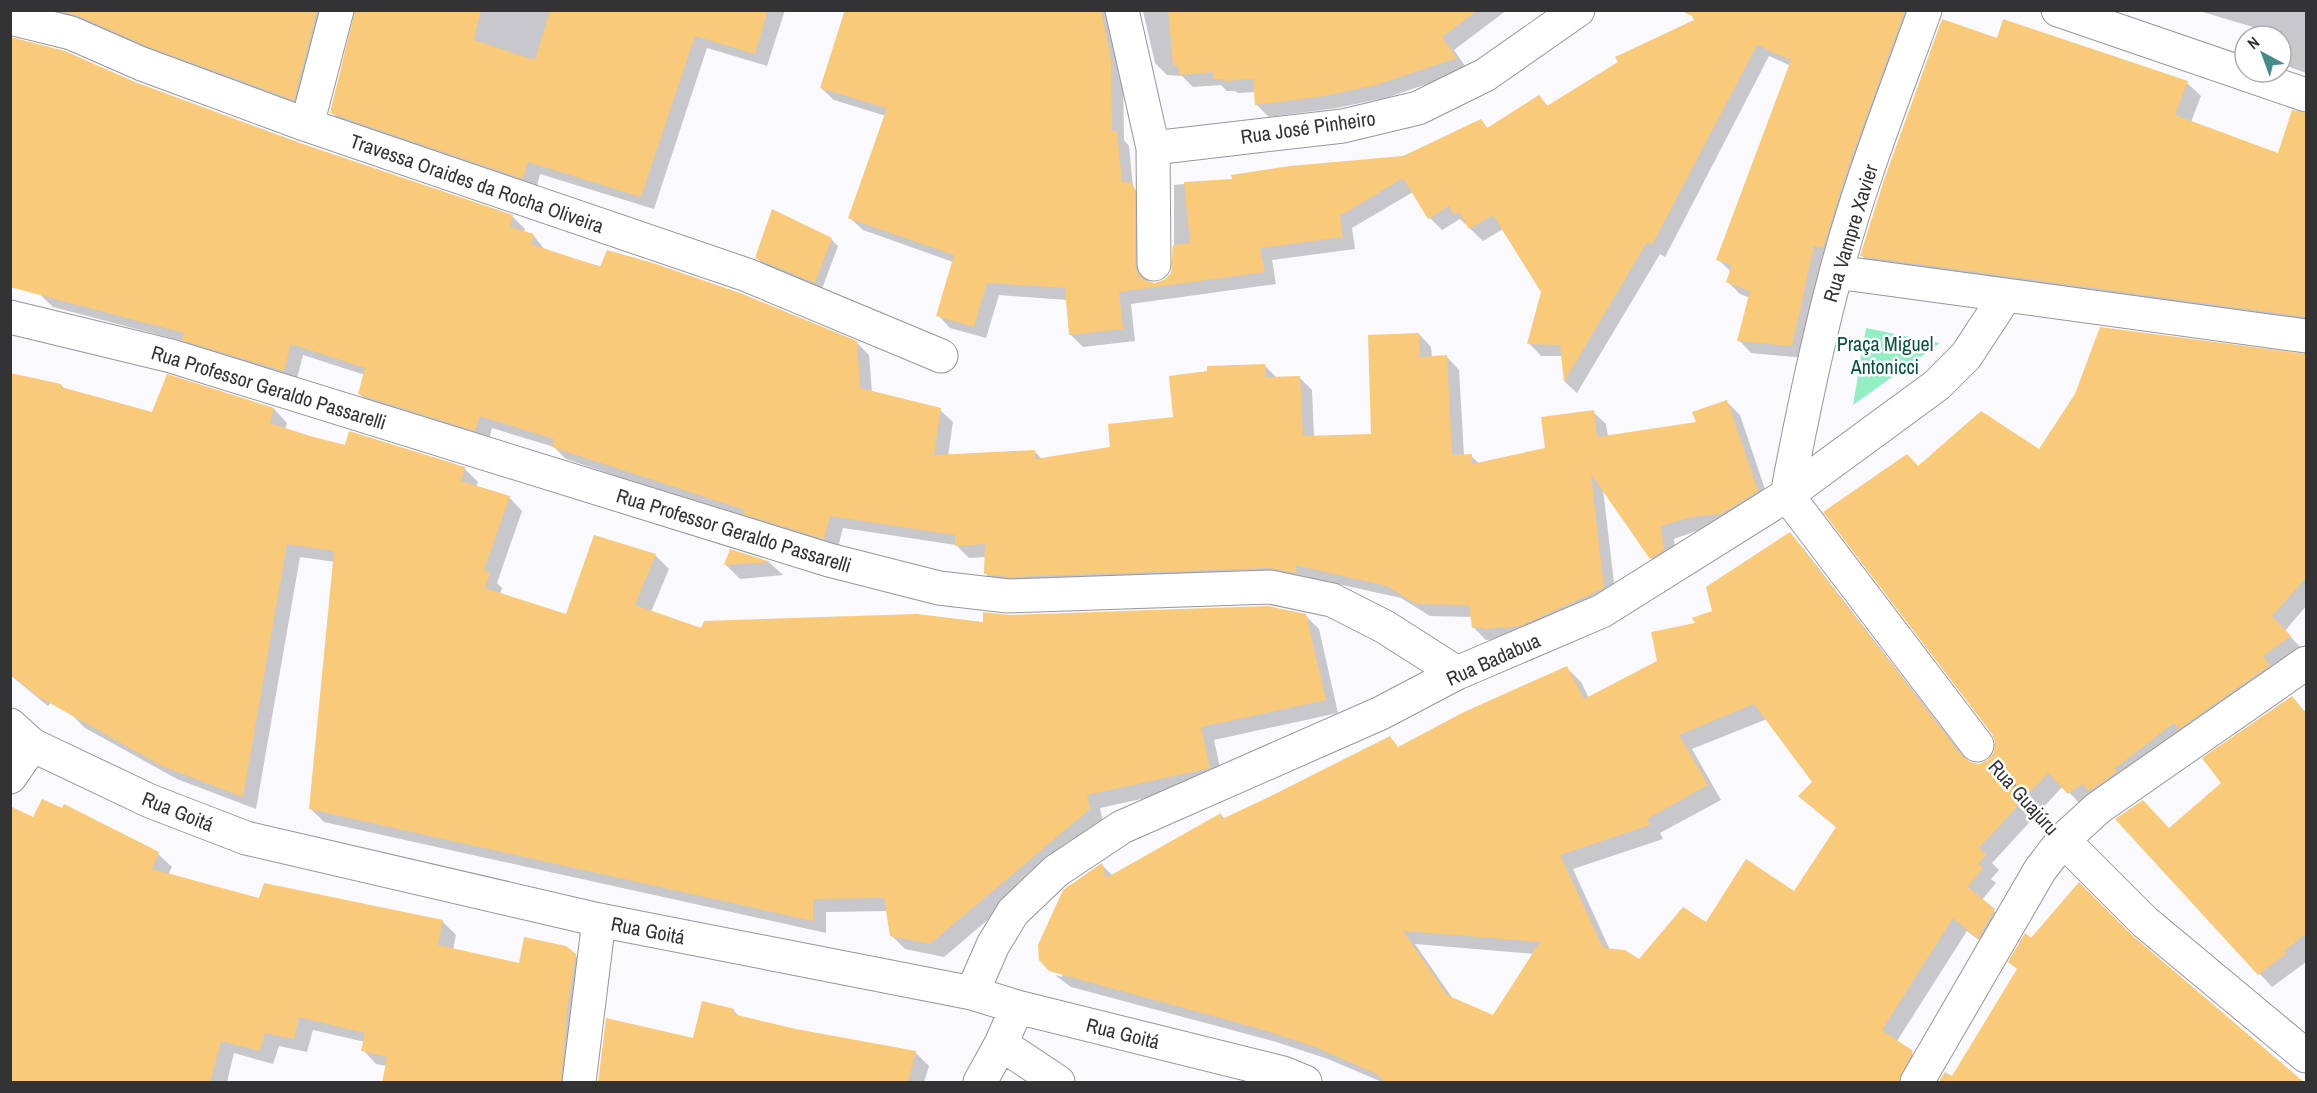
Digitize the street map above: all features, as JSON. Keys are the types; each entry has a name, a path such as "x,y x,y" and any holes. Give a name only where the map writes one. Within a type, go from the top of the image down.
{"street":[{"path":"307,125 337,10"},
{"path":"1122,10 1153,148 1154,264"},
{"name":"Rua José Pinheiro","path":"1153,148 1343,126 1418,108 1485,75 1578,10"},
{"name":"Rua Vampre Xavier","path":"1787,495 1801,417 1836,272 1870,163 1924,10"},
{"path":"2058,10 2307,95"},
{"name":"Travessa Oraides da Rocha Oliveira","path":"10,18 71,33 142,64 307,125 747,275 941,356"},
{"path":"1836,272 2307,336"},
{"name":"Rua Badabua","path":"972,993 993,945 1013,912 1056,871 1122,827 1381,713 1457,673 1602,611 1787,495 1938,386 1966,356 2006,295"},
{"name":"Rua Professor Geraldo Passarelli","path":"10,317 171,356 829,560 939,588 1008,596 1270,586 1332,600 1384,627 1457,673"},
{"name":"Rua Guajúru","path":"1787,495 1977,745"},
{"path":"1917,1083 2040,870 2063,840 2098,808 2307,663"},
{"path":"10,777 21,735"},
{"name":"Rua Goitá","path":"21,735 150,801 246,838 599,920 972,993 1017,1007 1283,1073 1305,1083"},
{"name":"Rua Guajúru","path":"2063,840 2145,922 2307,1056"},
{"path":"579,1083 599,920"},
{"path":"980,1083 1002,1044 1017,1007"},
{"path":"1002,1044 1058,1083"}],"path":[{"name":"Rua Guajúru","path":"1977,745 2063,840"}],"green space":[{"name":"Praça Miguel Antonicci","path":"1866,328 1940,343 1853,405"}],"building":[{"path":"58,10 317,10 294,100 149,47 79,16"},
{"path":"355,10 481,10 474,40 535,60 550,10 768,10 755,54 695,36 641,197 528,162 523,179 330,113"},
{"path":"845,10 1101,10 1111,60 1112,131 1117,131 1122,182 1132,183 1135,189 1135,265 1138,274 1144,280 1154,283 1164,280 1171,273 1173,245 1190,243 1184,182 1232,179 1231,175 1290,166 1403,156 1481,119 1487,128 1539,95 1547,106 1618,62 1615,57 1694,20 1692,16 1680,10 1905,10 1848,167 1823,248 1814,246 1792,346 1737,341 1750,291 1726,282 1732,265 1716,260 1791,60 1757,45 1652,245 1647,242 1564,382 1560,345 1527,344 1541,292 1493,215 1469,229 1459,212 1454,215 1449,206 1428,219 1403,178 1340,216 1343,237 1260,248 1265,272 1119,292 1123,329 1069,335 1065,288 987,283 974,327 936,316 954,255 848,218 887,108 820,88"},
{"path":"1168,10 1478,10 1442,37 1457,58 1376,85 1324,96 1255,105 1253,79 1224,81 1224,79 1213,79 1213,72 1179,75 1178,65 1173,65"},
{"path":"1942,19 1997,38 2003,19 2188,81 2175,115 2278,153 2292,110 2307,113 2307,317 1860,256 1884,180"},
{"path":"10,37 65,51 135,82 300,143 513,215 510,227 534,234 531,244 600,267 607,250 653,263 740,293 857,341 860,388 941,408 934,455 1035,450 1035,459 1110,447 1108,424 1173,417 1169,376 1207,371 1207,366 1265,364 1266,377 1300,376 1303,436 1371,434 1368,335 1419,333 1420,357 1447,355 1452,455 1472,454 1472,464 1545,448 1541,417 1594,410 1597,437 1696,422 1692,412 1727,400 1758,491 1721,514 1691,517 1661,526 1664,550 1650,559 1591,474 1604,588 1520,626 1483,629 1483,627 1472,628 1469,605 1416,604 1387,586 1295,565 1297,573 1269,568 1009,577 984,574 985,544 955,546 955,535 830,516 824,539 743,514 745,510 552,447 554,439 480,416 475,431 358,394 365,368 291,344 284,371 181,340 184,333 10,287"},
{"path":"772,209 832,238 815,283 755,258"},
{"path":"2100,327 2307,354 2307,577 2272,616 2291,636 2263,656 2270,665 2179,729 2174,723 2114,769 2117,772 2089,791 2082,784 2068,794 2048,773 1979,848 1986,855 1978,864 1983,868 1968,887 1995,909 1978,939 1953,918 1882,1030 1913,1051 1898,1083 1385,1083 1377,1074 1313,1046 1257,1028 1049,971 1039,960 1038,945 1063,890 1102,863 1106,878 1221,813 1222,819 1390,736 1398,747 1464,712 1567,666 1584,699 1657,661 1651,632 1695,623 1692,618 1712,611 1706,587 1790,532 1962,756 1970,762 1979,764 1988,760 1994,752 1995,742 1992,734 1823,512 1907,454 1918,466 1981,411 2039,449 2075,394","holes":["1754,704 1812,782 1798,796 1836,827 1794,891 1746,859 1706,922 1683,907 1639,959 1625,950 1603,948 1560,855 1650,825 1647,819 1708,785 1679,735","1403,931 1492,938 1540,942 1493,1015 1447,995"]},
{"path":"10,373 61,384 61,387 152,412 167,374 274,408 270,423 310,436 345,445 349,431 465,467 461,481 510,496 484,570 490,573 485,588 566,614 594,535 656,554 635,605 701,628 704,621 917,614 983,622 983,612 1009,615 1268,606 1306,614 1326,700 1201,727 1210,768 1087,795 1090,809 930,944 890,936 884,898 813,899 813,921 309,809 334,551 287,544 243,797 162,766 39,697 10,674"},
{"path":"730,549 771,562 724,565"},
{"path":"2292,696 2307,715 2307,933 2284,951 2287,953 2258,975 2115,819 2143,800 2169,828 2221,783 2202,758"},
{"path":"42,799 62,808 64,804 159,852 152,869 259,898 264,883 443,920 438,945 519,963 524,937 566,946 576,954 567,1010 561,1083 382,1083 387,1057 361,1051 365,1033 299,1017 294,1039 265,1033 260,1051 221,1041 210,1083 10,1083 10,806 33,817"},
{"path":"2079,882 2133,936 2305,1083 1938,1083 1945,1072 1952,1076 2017,969 2008,962 2025,933 2031,938"},
{"path":"702,1001 734,1009 733,1014 796,1029 916,1051 908,1083 598,1083 606,1018 693,1038"}]}
